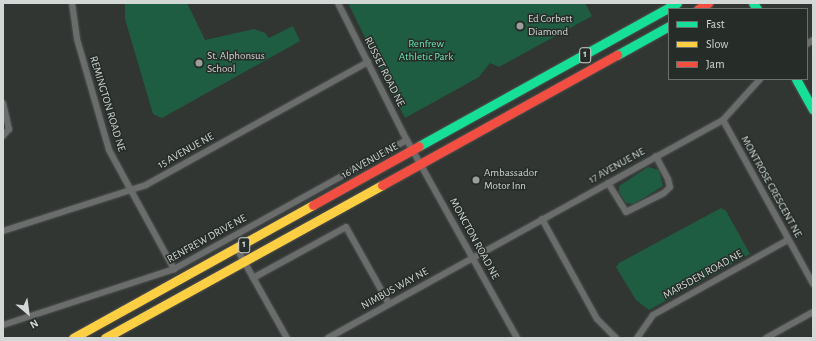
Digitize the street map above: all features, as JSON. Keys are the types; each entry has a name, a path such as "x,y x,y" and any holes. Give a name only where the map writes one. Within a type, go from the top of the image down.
{"main road":[{"name":"16 AVENUE NE","path":"73,338 237,249 677,3"},
{"name":"1","path":"105,338 668,27"},
{"path":"797,80 813,110"}],"street":[{"name":"REMINGTON ROAD NE","path":"72,3 77,39 109,150 174,268"},
{"name":"RUSSET ROAD NE","path":"338,3 413,150"},
{"name":"15 AVENUE NE","path":"3,231 146,185 368,62"},
{"name":"17 AVENUE NE","path":"473,257 723,120 759,80"},
{"path":"3,103 9,129 3,136"},
{"name":"MONTROSE CRESCENT NE","path":"723,120 813,284"},
{"name":"RENFREW DRIVE NE","path":"3,325 174,268 407,140"},
{"name":"MONCTON ROAD NE","path":"413,150 517,338"},
{"path":"608,183 626,212 658,196 670,187 656,156"},
{"path":"542,219 597,319 616,338"},
{"path":"253,278 346,227 389,304"},
{"name":"MARSDEN ROAD NE","path":"637,338 653,315 788,240"},
{"path":"237,249 287,338"},
{"name":"NIMBUS WAY NE","path":"328,338 473,257"},
{"path":"766,338 813,312"}],"green space":[{"name":"St. Alphonsus School","path":"125,3 187,3 205,40 254,29 265,33 269,38 293,26 300,41 162,118 153,114 125,19"},
{"name":"Renfrew Athletic Park","path":"348,3 585,3 592,16 499,67 490,63 479,77 405,118"},
{"path":"648,167 659,170 663,186 634,204 626,203 619,192 619,186"},
{"path":"721,208 726,211 750,254 649,310 636,300 616,267 619,263"}],"traffic: fast":[{"path":"419,146 677,3"},
{"path":"753,3 756,8"},
{"path":"617,55 668,27"},
{"path":"797,80 813,110"}],"traffic: slow":[{"path":"105,338 382,185"},
{"path":"73,338 313,205"}],"traffic: jam":[{"path":"700,8 708,3"},
{"path":"382,185 617,55"},
{"path":"313,205 419,146"}],"place":[{"name":"Ed Corbett Diamond","path":"520,26"},
{"name":"St. Alphonsus School","path":"199,63"},
{"name":"Ambassador Motor Inn","path":"476,180"}]}
